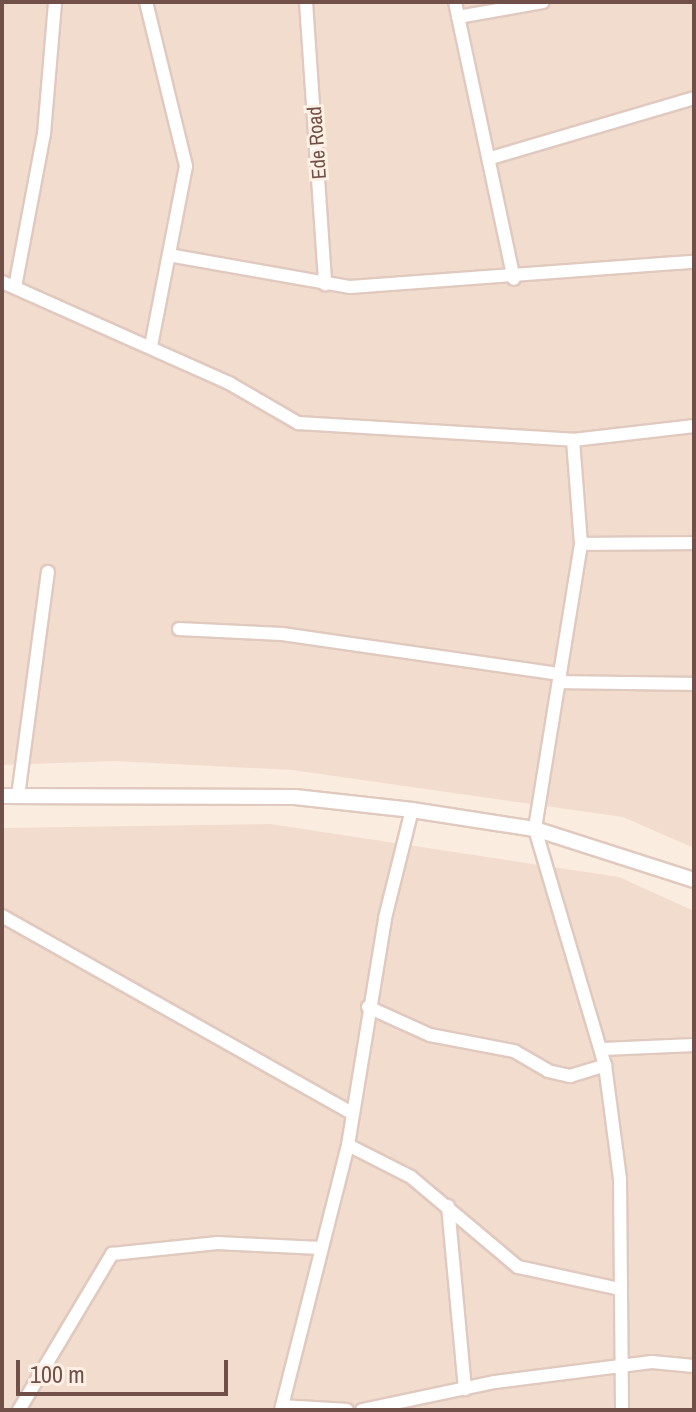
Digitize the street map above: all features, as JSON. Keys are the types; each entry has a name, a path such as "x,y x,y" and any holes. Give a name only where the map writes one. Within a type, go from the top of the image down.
{"street":[{"path":"15,287 44,134 55,2"},
{"path":"146,2 150,42 185,148 174,256 151,346"},
{"name":"Ede Road","path":"306,2 325,284"},
{"path":"455,2 494,157 514,279"},
{"path":"458,17 543,2"},
{"path":"494,157 694,98"},
{"path":"174,256 325,284 514,279 694,262"},
{"path":"2,282 151,346 298,423 573,440 694,426"},
{"path":"573,440 581,544 535,829 603,1049 620,1179 622,1410"},
{"path":"581,544 694,543"},
{"path":"18,796 48,572"},
{"path":"179,629 282,634 560,678 694,684"},
{"path":"2,796 295,797 412,810 535,829 694,880"},
{"path":"347,1410 282,1408 348,1145 368,1007 412,810"},
{"path":"2,916 351,1113"},
{"path":"368,1007 430,1035 514,1051 548,1071 570,1076 605,1065"},
{"path":"603,1049 694,1045"},
{"path":"348,1145 448,1206 518,1267 620,1289"},
{"path":"448,1206 465,1389"},
{"path":"19,1410 112,1254 217,1243 320,1248"},
{"path":"362,1410 465,1389 621,1366 694,1366"}],"shaded area":[{"path":"2,2 694,2 694,848 623,817 292,770 115,761 2,765"},
{"path":"270,824 619,877 694,911 694,1410 2,1410 2,828"}]}
